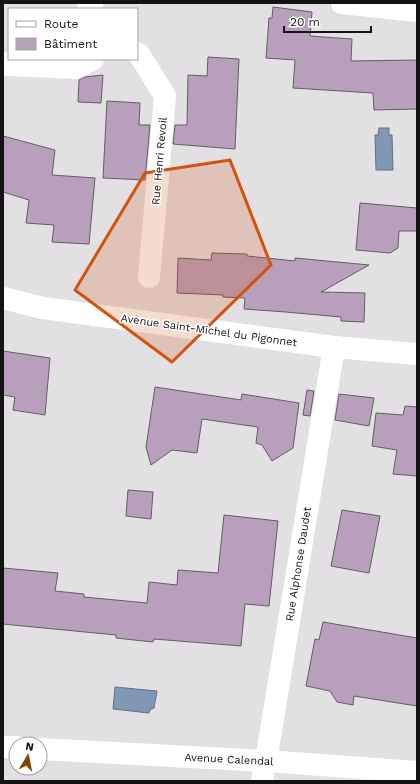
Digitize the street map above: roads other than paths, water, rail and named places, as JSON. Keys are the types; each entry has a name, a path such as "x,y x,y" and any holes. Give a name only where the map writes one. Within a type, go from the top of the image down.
{"street":[{"path":"342,3 417,11"},
{"name":"Rue Henri Revoil","path":"138,54 165,96 149,277"},
{"path":"3,63 8,65 76,68 91,60"},
{"name":"Avenue Saint-Michel du Pigonnet","path":"3,298 43,308 334,347 417,354"},
{"name":"Rue Alphonse Daudet","path":"264,771 334,347"},
{"name":"Avenue Calendal","path":"48,750 264,771 417,772"}],"water":[{"path":"379,128 389,128 389,135 392,135 393,170 376,170 375,135 378,135"},
{"path":"115,687 157,691 154,708 150,710 149,713 113,709"}]}
